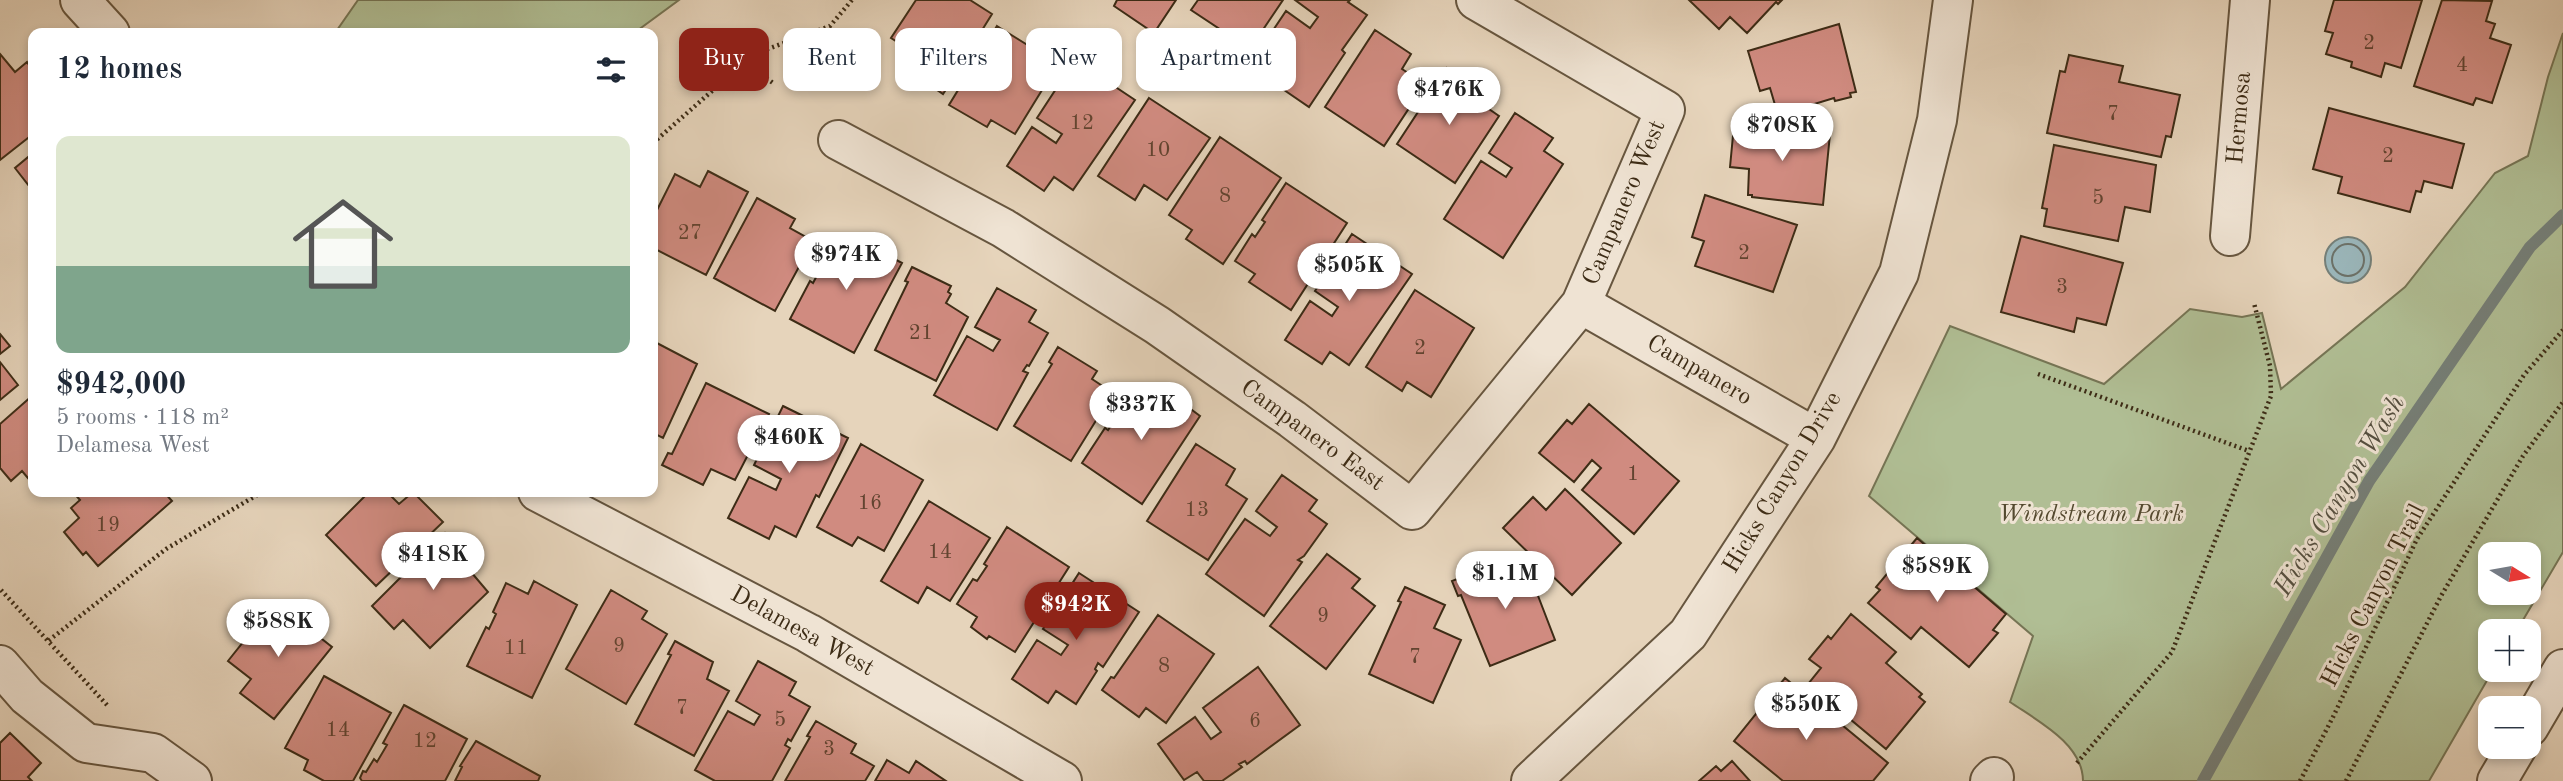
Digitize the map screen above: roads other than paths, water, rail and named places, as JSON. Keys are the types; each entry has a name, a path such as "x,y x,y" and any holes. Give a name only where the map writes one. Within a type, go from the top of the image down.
{"street":[{"path":"80,0 105,28"},
{"name":"Campanero West","path":"1476,0 1665,110 1581,304"},
{"name":"Hicks Canyon Drive","path":"1531,781 1688,634 1816,438 1899,273 1937,120 1953,0"},
{"name":"Hermosa","path":"2230,236 2250,0"},
{"name":"Campanero East","path":"838,140 1003,228 1157,325 1292,419 1412,510 1581,304"},
{"name":"Campanero","path":"1581,304 1816,438"},
{"name":"Delamesa West","path":"548,497 808,633 1062,781"},
{"path":"0,666 27,696 86,743 153,753 192,781"},
{"path":"2541,707 2563,669"},
{"path":"2497,781 2510,759"}],"water":[{"path":"2348,237 2364,244 2371,260 2364,276 2348,283 2332,276 2325,260 2332,244"}],"waterway":[{"name":"Hicks Canyon Wash","path":"2203,781 2369,481 2530,247 2563,215"}],"park label":[{"name":"Windstream Park","path":"2091,515"}]}
